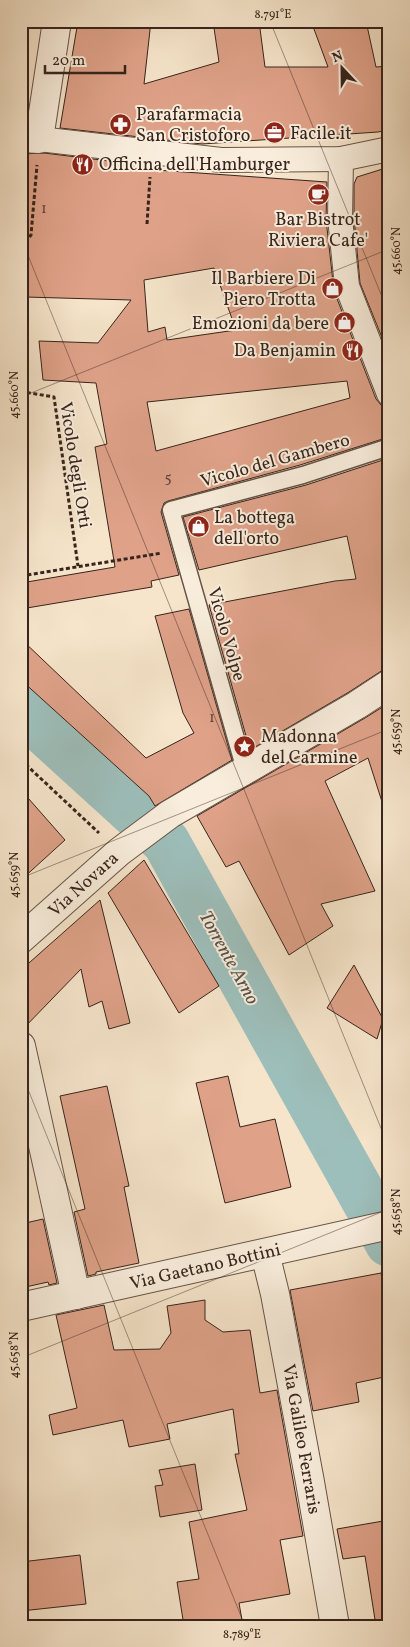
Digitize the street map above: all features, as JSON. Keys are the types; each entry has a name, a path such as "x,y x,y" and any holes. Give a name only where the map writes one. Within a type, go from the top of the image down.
{"street":[{"path":"57,21 30,139 221,160 341,160 389,149"},
{"path":"341,160 340,218 346,286 389,394"},
{"name":"Via Novara","path":"21,939 120,851 170,814 357,705 389,684"},
{"path":"21,1046 76,1295"},
{"name":"Via Gaetano Bottini","path":"21,1307 389,1225"},
{"name":"Via Galileo Ferraris","path":"265,1252 275,1294 335,1626"}],"lane":[{"name":"Vicolo del Gambero","path":"171,510 303,475 389,448"},
{"name":"Vicolo Volpe","path":"171,510 245,770"}],"path":[{"path":"21,247 31,235 30,139"},
{"path":"147,224 152,152"},
{"name":"Vicolo degli Orti","path":"21,330 24,392 54,397 78,566"},
{"path":"21,576 182,549"},
{"path":"21,760 120,851"}],"building":[{"path":"78,21 151,21 144,84 219,62 213,21 259,21 265,67 328,67 311,21 366,21 376,67 389,66 389,130 202,144 60,128"},
{"path":"44,153 142,165 142,169 327,182 326,219 334,291 376,399 381,405 389,407 389,437 300,465 164,503 161,512 179,575 151,581 152,587 21,609 21,583 115,567 95,447 107,444 96,383 43,380 39,341 98,343 131,300 25,297 25,293 21,293 21,154","holes":["214,268 236,330 167,340 165,327 148,332 144,280","347,381 350,398 156,451 147,402"]},
{"path":"389,167 389,355 360,283 354,217 354,184 357,177"},
{"path":"389,458 389,666 349,692 250,750 209,605 335,581 356,579 347,536 199,570 183,517 306,485"},
{"path":"189,609 232,760 155,806 149,796 21,680 21,639 146,758 194,733 183,713 155,616"},
{"path":"389,703 389,807 384,808 368,758 325,781 375,891 321,904 333,926 289,955 239,861 226,867 197,816"},
{"path":"21,790 65,840 21,880"},
{"path":"144,860 219,986 179,1013 108,893"},
{"path":"100,900 130,1023 109,1029 102,1001 89,1007 81,969 21,1031 21,970"},
{"path":"354,965 383,1019 377,1039 327,1008"},
{"path":"228,1076 240,1127 275,1119 291,1187 225,1203 196,1083"},
{"path":"107,1086 129,1186 124,1187 139,1263 96,1272 96,1274 88,1276 74,1212 85,1209 60,1096"},
{"path":"43,1219 57,1283 49,1285 48,1282 21,1288 21,1224"},
{"path":"381,1273 389,1311 389,1376 356,1383 359,1402 313,1411 290,1290"},
{"path":"205,1300 205,1320 223,1332 250,1330 260,1393 277,1390 303,1536 280,1540 290,1594 239,1603 243,1626 184,1626 177,1582 199,1579 189,1522 247,1510 235,1454 239,1454 233,1409 167,1424 170,1439 129,1447 123,1420 53,1435 49,1415 77,1408 56,1315 104,1305 114,1350 160,1349 171,1333 167,1306"},
{"path":"195,1464 202,1510 160,1517 155,1486 163,1485 159,1470"},
{"path":"389,1520 389,1626 376,1626 365,1556 343,1559 337,1529"},
{"path":"80,1555 86,1604 21,1611 21,1562"}],"waterway":[{"name":"Torrente Arno","path":"21,710 166,842 389,1243"}],"place":[{"name":"Parafarmacia San Cristoforo","path":"120,124"},
{"name":"Facile.it","path":"274,133"},
{"name":"Officina dell'Hamburger","path":"83,164"},
{"name":"Bar Bistrot Riviera Cafe'","path":"318,194"},
{"name":"Il Barbiere Di Piero Trotta","path":"332,288"},
{"name":"Emozioni da bere","path":"345,323"},
{"name":"Da Benjamin","path":"352,350"},
{"name":"La bottega dell'orto","path":"198,527"},
{"name":"Madonna del Carmine","path":"245,746"}]}
